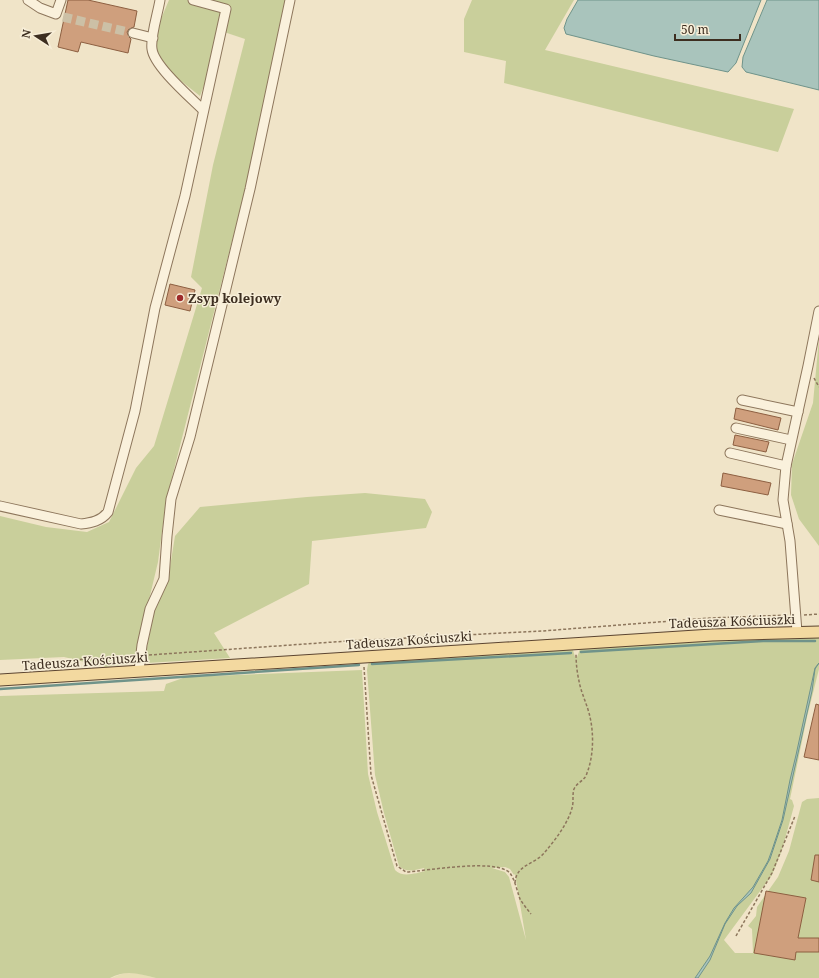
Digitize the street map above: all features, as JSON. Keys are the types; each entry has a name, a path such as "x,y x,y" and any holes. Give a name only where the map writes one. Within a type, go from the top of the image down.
{"main road":[{"name":"Tadeusza Kościuszki","path":"0,680 712,635 819,632"}],"street":[{"path":"28,0 40,8 60,15 61,0"},
{"path":"160,0 152,49 156,61 203,110"},
{"path":"0,506 80,524 91,523 104,517 108,512 135,411 155,308 185,196 226,9 192,0"},
{"path":"139,671 150,609 164,579 171,499 190,437 250,189 290,0"},
{"path":"133,33 153,38"},
{"path":"797,632 790,541 783,500 786,466 819,311"},
{"path":"742,400 798,412"},
{"path":"736,428 791,440"},
{"path":"730,453 786,466"},
{"path":"719,510 787,524"}],"path":[{"path":"51,669 59,661 141,655 542,631 710,618 819,614"},
{"path":"515,887 516,878 519,871 539,858 565,825 573,805 574,789 577,784 586,777 591,759 592,730 579,682 576,655"},
{"path":"364,657 371,775 397,866 406,872 473,866 499,868 512,876 521,900 531,914"},
{"path":"736,936 772,874 795,816"}],"shaded area":[{"path":"127,972 136,973 156,978 111,978"}],"green space":[{"path":"169,0 288,0 260,131 166,501 158,562 137,650 136,663 106,667 64,657 0,660 0,516 46,527 87,532 109,522 136,468 154,446 202,288 191,277 213,165 245,39 224,32 200,96 157,62 155,33"},
{"path":"472,0 574,0 545,50 794,109 778,152 504,83 506,61 464,52 464,19"},
{"path":"819,338 819,546 799,519 791,495 792,464 813,403"},
{"path":"365,493 425,499 432,512 426,528 312,541 309,584 214,633 230,658 146,663 147,647 154,612 165,586 175,536 200,507"},
{"path":"819,637 819,669 807,717 790,799 792,800 794,806 782,850 772,875 724,940 735,953 753,953 752,929 748,926 756,916 757,907 778,877 789,851 802,802 807,799 819,798 819,978 698,978 710,960 715,946 709,959 695,978 156,978 127,973 110,978 0,978 0,696 164,691 166,684 186,677 362,670 368,774 377,812 395,870 402,874 410,874 425,871 424,868 405,870 399,866 375,775 367,670 370,662 571,649 573,650 575,657 577,657 580,649 727,639","holes":["505,867 510,869 514,875 515,874 526,940 509,877 505,872 492,868"]}],"water":[{"path":"578,0 761,0 736,63 728,72 654,56 566,34 564,28 567,19"},
{"path":"767,0 819,0 819,90 746,72 742,67 743,57"},
{"path":"819,663 815,669 812,691 783,820 770,859 751,893 737,906 725,924 710,960 698,978 695,978 710,956 725,923 734,908 753,887 768,861 782,820 815,668"}],"building":[{"path":"68,0 88,0 137,11 134,27 129,29 127,32 131,39 128,53 81,42 78,52 58,47"},
{"name":"Zsyp kolejowy","path":"170,284 195,290 190,311 165,305"},
{"path":"736,408 781,418 778,430 734,419"},
{"path":"735,435 769,442 766,452 733,445"},
{"path":"723,473 771,483 768,495 721,486"},
{"path":"816,704 819,705 819,760 804,757"},
{"path":"815,855 819,855 819,882 811,880"},
{"path":"766,891 806,898 798,938 819,938 819,952 796,952 795,960 754,953"}],"waterway":[{"path":"581,652 763,641 815,641"},
{"path":"372,664 571,653"},
{"path":"0,689 359,665"}],"tunnel":[{"path":"63,17 133,33"}],"place":[{"name":"Zsyp kolejowy","path":"180,298"}]}
